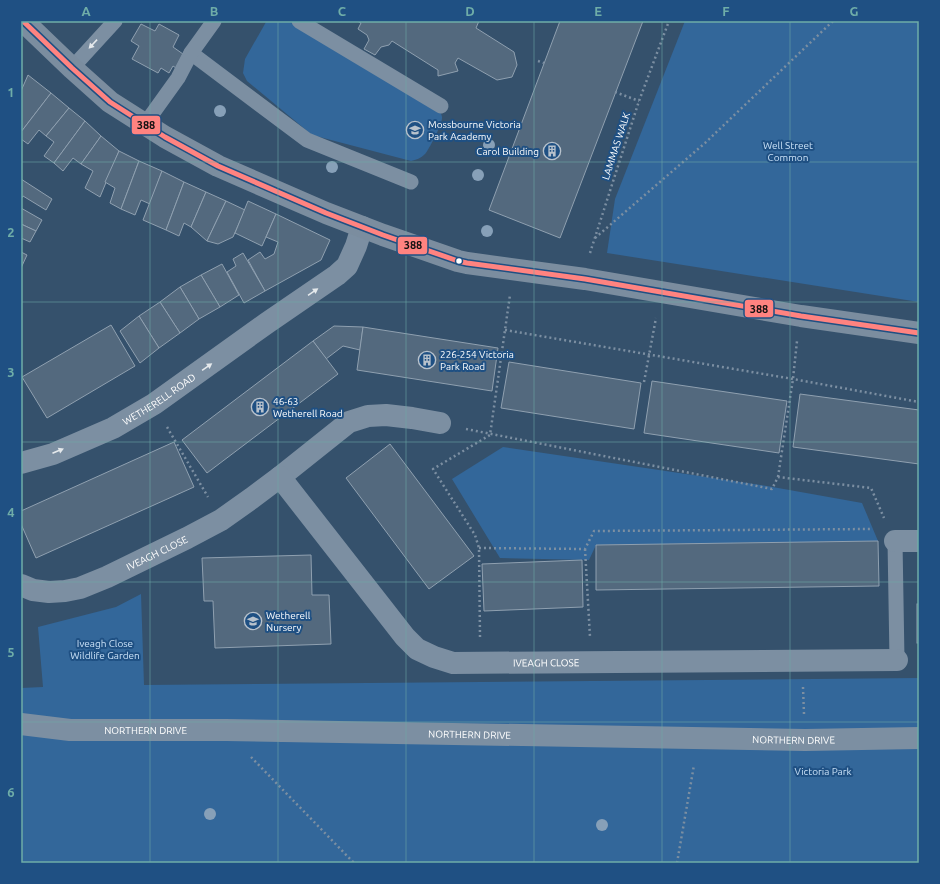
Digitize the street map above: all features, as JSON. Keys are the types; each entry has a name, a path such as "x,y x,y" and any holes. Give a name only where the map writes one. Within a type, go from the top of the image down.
{"main road":[{"path":"23,21 110,102 165,137 218,166 362,227 435,253 467,263 586,279 801,316 919,333"}],"street":[{"name":"WETHERELL ROAD","path":"21,463 52,454 113,428 154,404 348,266 362,227"},
{"name":"IVEAGH CLOSE","path":"21,585 33,590 49,592 80,588 107,577 187,538 221,520 252,498 349,422 368,416 386,415 440,423"},
{"name":"IVEAGH CLOSE","path":"280,477 405,637 418,649 434,657 453,663 897,660"},
{"path":"892,535 919,541"},
{"name":"NORTHERN DRIVE","path":"21,724 70,730 226,730 805,740 919,738"}],"lane":[{"path":"72,68 114,21"},
{"path":"145,124 178,78 191,52 214,21"},
{"path":"299,21 441,106"},
{"path":"191,52 307,140 411,182"},
{"path":"892,535 897,660"}],"path":[{"name":"LAMMAS WALK","path":"586,279 590,250 639,101 669,21"},
{"path":"595,238 706,143 833,21"},
{"path":"538,60 544,63"},
{"path":"615,92 639,101"},
{"path":"490,435 510,291"},
{"path":"644,382 656,314"},
{"path":"505,330 919,402"},
{"path":"440,423 490,435 772,489 778,477 798,341"},
{"path":"154,404 221,520"},
{"path":"481,663 479,548 475,535 434,469 490,435"},
{"path":"592,662 585,549 594,531 892,535 871,488 778,477"},
{"path":"479,548 585,549"},
{"path":"803,661 805,740"},
{"path":"226,730 354,863"},
{"path":"677,863 699,739"}],"green space":[{"path":"288,21 436,107 441,113 442,120 425,154 418,159 411,161 312,135 247,81 243,73 245,59 266,22"},
{"name":"Well Street Common","path":"685,21 919,21 919,302 607,253 615,199"},
{"path":"503,447 767,486 862,503 878,541 596,545 589,560 500,558 452,479"},
{"name":"Victoria Park","path":"141,594 144,685 919,678 919,863 21,863 21,688 43,687 38,627 116,607"}],"building":[{"path":"357,21 479,21 476,28 514,52 517,65 512,77 497,80 458,58 455,63 458,71 438,76 438,70 392,41 389,45 381,47 375,55 364,49 369,40 367,35 358,29 361,23"},
{"name":"Carol Building","path":"560,21 643,21 560,238 489,210"},
{"path":"141,24 155,31 159,24 179,35 173,47 183,54 176,68 173,66 169,73 161,68 158,73 132,59 139,46 131,41"},
{"path":"28,75 51,93 21,132 21,91"},
{"path":"51,93 69,108 46,136 39,130 28,144 21,139 21,132"},
{"path":"69,108 85,121 54,163 44,156 54,142 46,136"},
{"path":"85,121 101,136 81,164 73,158 63,171 54,163"},
{"path":"101,136 119,151 100,197 85,188 93,171 81,164"},
{"path":"119,151 139,161 121,209 110,203 115,188 105,182"},
{"path":"139,161 162,171 150,204 141,200 135,215 121,209"},
{"path":"162,171 184,182 166,230 143,220"},
{"path":"21,179 52,199 46,210 23,196 21,199"},
{"path":"184,182 206,192 191,227 184,223 179,236 166,230"},
{"path":"206,192 226,201 207,241 191,227"},
{"path":"226,201 245,210 233,237 218,244 207,241"},
{"path":"248,201 276,214 262,246 235,233"},
{"path":"21,208 42,220 36,231 21,224"},
{"path":"276,214 330,240 321,260 265,291 248,260 260,252 265,259 274,254 278,242 266,237"},
{"path":"21,224 36,231 30,242 21,238"},
{"path":"21,252 27,255 21,268"},
{"path":"243,253 265,291 244,303 227,272 236,266 233,259"},
{"path":"222,264 239,295 220,307 201,275"},
{"path":"201,275 220,307 199,319 180,287"},
{"path":"180,287 199,319 180,333 160,302"},
{"path":"160,302 180,333 159,348 139,316"},
{"path":"139,316 159,348 140,363 120,331"},
{"path":"111,325 135,366 47,418 22,377"},
{"path":"334,326 363,327 360,350 343,346 326,359 313,341"},
{"name":"226-254 Victoria Park Road","path":"363,327 498,348 492,391 357,370"},
{"name":"46-63 Wetherell Road","path":"313,341 338,374 207,473 182,440"},
{"path":"509,362 641,383 634,429 501,408"},
{"path":"652,381 787,401 779,453 644,433"},
{"path":"800,394 919,410 919,464 793,447"},
{"path":"174,442 194,487 36,558 21,524 21,511"},
{"path":"390,444 474,556 429,589 346,478"},
{"path":"878,541 879,586 596,590 596,545"},
{"path":"311,555 312,595 329,595 331,644 215,648 213,601 204,601 202,558"},
{"path":"582,560 583,607 484,611 482,564"},
{"path":"917,604 919,604 919,643 917,643"}],"transit line":[{"name":"388","path":"23,21 110,102 165,137 218,166 326,213 383,235 467,263 585,279 801,316 919,333"}],"place":[{"name":"Mossbourne Victoria Park Academy","path":"415,130"},
{"name":"Carol Building","path":"552,151"},
{"name":"226-254 Victoria Park Road","path":"427,360"},
{"name":"46-63 Wetherell Road","path":"260,407"},
{"name":"Wetherell Nursery","path":"253,621"}],"park label":[{"name":"Iveagh Close Wildlife Garden","path":"105,648"}]}
